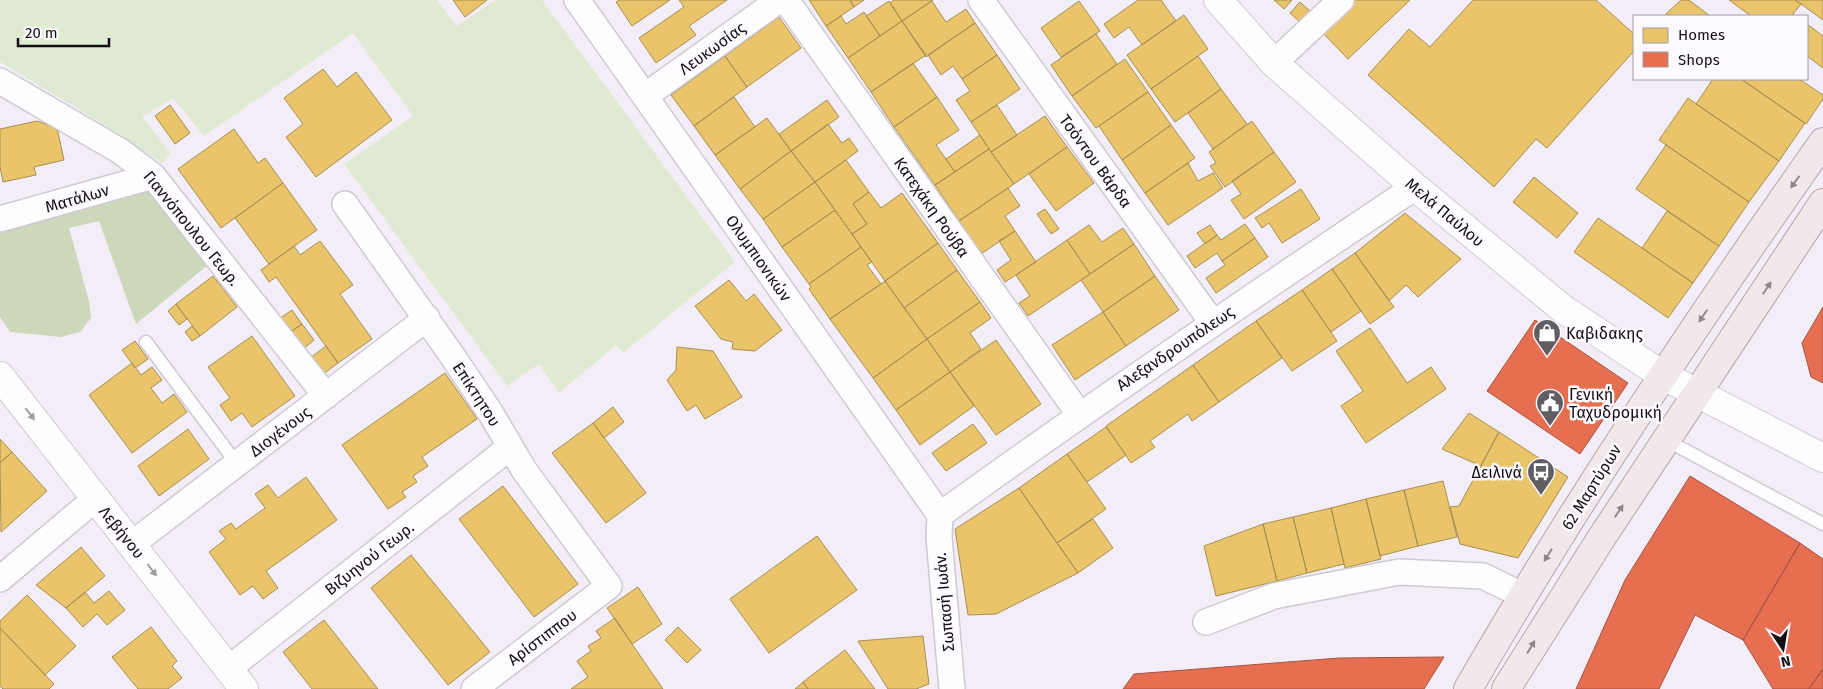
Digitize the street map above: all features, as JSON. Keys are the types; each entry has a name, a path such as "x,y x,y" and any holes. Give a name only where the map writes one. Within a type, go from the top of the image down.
{"main road":[{"name":"62 Μαρτύρων","path":"1468,689 1522,595 1662,375 1823,142"},
{"path":"1506,689 1666,440 1823,203"}],"street":[{"name":"Ολυμπιονικών","path":"577,0 940,515"},
{"name":"Λευκωσίας","path":"645,96 779,0"},
{"name":"Κατεχάκη Ρούβα","path":"786,0 1079,414"},
{"name":"Τσόντου Βάρδα","path":"981,0 1212,322"},
{"name":"Μελά Παύλου","path":"1218,0 1274,62 1415,187 1563,309 1662,375 1823,458"},
{"path":"1274,62 1341,0"},
{"name":"Γιαννόπουλου Γεωρ.","path":"0,81 120,151 153,176 326,396"},
{"name":"Ματάλων","path":"0,219 153,176"},
{"name":"Αλεξανδρουπόλεως","path":"940,515 1079,414 1212,322 1415,187"},
{"name":"Επίκτητου","path":"344,204 427,318 490,412 510,448 577,545 609,586"},
{"name":"Διογένους","path":"132,544 427,318"},
{"name":"Λεβήνου","path":"0,376 236,679"},
{"name":"Βιζυηνού Γεωρ.","path":"236,679 510,448"},
{"path":"0,579 95,499"},
{"name":"Σωπασή Ιωάν.","path":"940,515 939,537 952,689"},
{"path":"1206,622 1274,596 1399,572 1483,576 1522,595"},
{"name":"Αρίστιππου","path":"474,689 609,586"}],"lane":[{"path":"146,342 237,464"},
{"path":"1666,440 1823,524"}],"green space":[{"path":"0,0 437,0 457,26 495,0 542,0 735,262 623,353 616,345 559,393 539,364 507,386 344,164 413,116 353,33 204,136 173,98 142,117 171,153 162,163 108,127 0,62"},
{"path":"146,188 156,192 209,264 136,324 99,221 69,228 89,301 91,318 80,332 61,337 10,332 0,317 0,227"}],"building: Homes":[{"path":"453,0 487,0 465,17"},
{"path":"619,0 670,0 632,26 616,2"},
{"path":"679,0 727,0 689,26 696,35 656,63 639,38 684,7"},
{"path":"809,0 850,0 854,7 826,26"},
{"path":"850,0 864,0 854,7"},
{"path":"894,0 933,0 902,21 890,3"},
{"path":"1138,0 1161,0 1176,21 1142,45 1129,27 1114,38 1104,24"},
{"path":"1274,0 1292,0 1284,9"},
{"path":"1354,0 1410,0 1348,59 1321,31"},
{"path":"1473,0 1596,0 1633,33 1633,52 1547,148 1536,139 1494,187 1368,75 1409,29 1430,47"},
{"path":"1681,0 1689,0 1709,15 1665,15"},
{"path":"1729,0 1795,0 1801,4 1794,15 1750,15"},
{"path":"1795,0 1823,0 1823,20 1801,4"},
{"path":"889,1 902,21 880,36 866,16"},
{"path":"932,1 946,22 966,9 975,23 926,57 902,21"},
{"path":"1079,1 1100,31 1061,57 1041,28"},
{"path":"1300,2 1311,12 1301,23 1290,13"},
{"path":"864,12 880,36 848,58 826,26 841,16 846,24"},
{"path":"1184,15 1208,49 1151,89 1127,55"},
{"path":"779,17 801,48 747,87 725,56"},
{"path":"902,21 926,55 871,92 848,58"},
{"path":"975,23 997,55 962,79 953,66 941,75 928,55"},
{"path":"1808,25 1823,36 1823,68 1808,57"},
{"path":"1096,34 1117,64 1072,96 1051,65"},
{"path":"997,55 1020,89 971,122 956,100 970,91 962,79"},
{"path":"725,56 747,87 694,126 671,95"},
{"path":"1198,56 1221,89 1175,122 1151,89"},
{"path":"1125,59 1148,92 1096,128 1072,96"},
{"path":"913,63 937,97 894,127 871,92"},
{"path":"323,69 337,87 356,72 392,120 316,177 286,137 303,124 284,98"},
{"path":"1712,80 1742,80 1805,123 1779,161 1696,104"},
{"path":"1742,80 1800,80 1823,95 1823,99 1806,124"},
{"path":"1221,89 1247,124 1213,149 1188,113"},
{"path":"1148,92 1171,125 1122,160 1099,126"},
{"path":"734,97 755,127 715,155 694,126"},
{"path":"937,97 959,130 936,145 955,172 935,185 894,127"},
{"path":"1688,98 1779,161 1749,202 1659,140"},
{"path":"827,100 839,117 791,151 779,134"},
{"path":"170,105 190,133 175,144 155,116"},
{"path":"997,105 1017,135 991,152 971,122"},
{"path":"1045,116 1067,147 1014,184 991,152"},
{"path":"767,118 791,151 740,189 715,155"},
{"path":"37,121 57,128 64,160 34,167 36,175 3,182 0,167 0,129"},
{"path":"1252,121 1274,152 1225,187 1210,166 1216,163 1209,152"},
{"path":"828,124 842,143 849,138 858,151 815,182 791,151"},
{"path":"1171,125 1195,158 1145,193 1122,160"},
{"path":"234,129 258,163 265,158 283,183 221,228 178,169"},
{"path":"980,135 989,149 955,172 946,159"},
{"path":"1666,145 1749,202 1719,246 1636,189"},
{"path":"1067,147 1094,183 1056,211 1029,174"},
{"path":"989,149 1014,184 959,221 935,185"},
{"path":"791,151 815,182 763,219 740,189"},
{"path":"1274,152 1296,182 1244,219 1231,200 1241,194 1232,181"},
{"path":"846,160 869,192 853,204 867,224 852,234 815,182"},
{"path":"1188,163 1198,181 1213,173 1223,188 1168,225 1145,193"},
{"path":"1534,177 1578,213 1557,238 1513,202"},
{"path":"815,182 835,210 782,247 763,219"},
{"path":"283,183 317,230 269,264 235,218"},
{"path":"1008,188 1020,206 1005,216 1015,231 981,254 959,221"},
{"path":"1301,189 1320,219 1282,243 1269,223 1262,228 1255,218"},
{"path":"869,192 881,208 902,193 938,243 885,281 852,234 867,224 853,204"},
{"path":"1045,209 1059,229 1051,234 1037,214"},
{"path":"835,210 861,247 809,284 782,247"},
{"path":"1667,211 1719,246 1693,283 1642,248"},
{"path":"1405,213 1461,259 1418,297 1406,285 1389,301 1355,253"},
{"path":"1598,218 1693,283 1668,318 1574,252"},
{"path":"1245,224 1255,238 1222,261 1217,253 1195,268 1187,256 1217,235 1221,240"},
{"path":"1089,225 1102,242 1123,228 1134,244 1090,274 1067,240"},
{"path":"1210,225 1217,235 1205,244 1197,233"},
{"path":"1015,231 1036,262 1005,282 997,270 1011,260 999,241"},
{"path":"1255,238 1268,257 1216,293 1206,278 1225,265 1222,261"},
{"path":"1067,240 1090,274 1028,316 1019,303 1030,296 1016,275"},
{"path":"320,241 353,285 340,294 372,339 338,363 276,277 269,282 261,270 294,246 300,255"},
{"path":"938,243 957,270 904,308 885,281"},
{"path":"1134,244 1155,276 1103,312 1081,280"},
{"path":"861,247 872,262 867,265 881,284 830,319 809,289 811,287 809,284"},
{"path":"1355,253 1394,307 1370,324 1332,269"},
{"path":"1332,269 1361,311 1331,332 1302,290"},
{"path":"957,270 980,302 927,339 904,308"},
{"path":"213,276 237,307 200,336 176,304"},
{"path":"1155,276 1179,310 1126,346 1103,312"},
{"path":"729,280 746,301 754,294 782,330 755,351 732,349 733,342 721,339 695,306"},
{"path":"885,281 927,339 873,378 830,319"},
{"path":"1302,290 1337,341 1292,371 1256,321"},
{"path":"980,302 991,318 970,333 981,349 950,372 927,339"},
{"path":"176,304 187,319 179,325 168,311"},
{"path":"292,310 302,324 289,333 279,319"},
{"path":"1103,312 1126,346 1075,380 1052,345"},
{"path":"1256,321 1282,358 1219,402 1193,365"},
{"path":"302,324 314,340 302,350 289,333"},
{"path":"192,326 200,336 192,341 185,332"},
{"path":"1370,328 1407,383 1431,367 1446,389 1366,443 1341,406 1363,391 1336,351"},
{"path":"252,336 295,396 252,427 242,413 231,421 220,405 230,398 208,367"},
{"path":"927,339 950,372 896,410 873,378"},
{"path":"996,340 1041,404 996,435 950,372"},
{"path":"135,341 148,359 135,368 122,350"},
{"path":"326,346 338,363 322,375 310,358"},
{"path":"677,347 713,351 742,397 705,419 696,405 687,411 667,380 676,370"},
{"path":"132,363 141,375 152,367 162,380 151,388 162,403 174,394 187,412 132,453 89,395"},
{"path":"1193,365 1219,402 1192,421 1188,414 1150,441 1155,447 1131,463 1106,426"},
{"path":"950,372 974,406 920,445 896,410"},
{"path":"445,373 477,419 422,457 428,466 413,476 417,482 402,492 406,497 388,509 342,445"},
{"path":"613,407 624,422 604,438 593,423"},
{"path":"1469,413 1499,432 1481,466 1442,449"},
{"path":"593,423 646,493 606,523 552,453"},
{"path":"973,424 987,443 946,471 932,453"},
{"path":"1106,427 1126,455 1087,482 1067,454"},
{"path":"188,429 209,459 159,496 138,466"},
{"path":"1499,432 1568,477 1518,558 1460,544 1450,507 1459,506"},
{"path":"0,439 12,452 0,463"},
{"path":"12,452 47,491 1,532 0,463"},
{"path":"1067,454 1106,509 1057,543 1019,488"},
{"path":"306,477 337,520 266,571 278,588 263,599 253,586 240,595 209,552 226,539 219,531 231,523 236,529 265,508 255,494 268,485 278,498"},
{"path":"1443,481 1457,537 1418,546 1404,490"},
{"path":"503,486 578,584 534,617 459,519"},
{"path":"1019,488 1078,573 996,614 968,615 955,529"},
{"path":"1404,490 1418,546 1380,556 1366,499"},
{"path":"1366,499 1381,559 1345,568 1331,508"},
{"path":"1331,508 1344,564 1307,573 1293,517"},
{"path":"1293,517 1307,573 1277,581 1263,524"},
{"path":"1093,519 1113,548 1078,573 1057,543"},
{"path":"1263,524 1277,581 1216,596 1204,546"},
{"path":"817,536 857,590 769,653 730,599"},
{"path":"81,547 105,576 66,608 36,585"},
{"path":"411,555 490,652 448,685 371,588"},
{"path":"638,587 662,624 632,644 607,608"},
{"path":"109,591 125,610 107,625 97,614 83,627 66,608 85,592 94,603"},
{"path":"27,595 76,646 45,675 0,628 0,621"},
{"path":"615,618 663,689 571,689 588,677 577,661 591,651 588,646 601,638 596,631"},
{"path":"324,620 378,689 312,689 283,652"},
{"path":"151,627 177,661 172,666 182,678 168,689 138,689 112,657"},
{"path":"678,627 701,650 687,663 665,640"},
{"path":"0,628 54,684 49,689 3,689 0,686"},
{"path":"923,636 929,684 916,689 888,689 858,641"},
{"path":"845,650 875,689 808,689 803,682"},
{"path":"803,682 808,689 795,689"}],"building: Shops":[{"path":"1823,307 1823,383 1811,377 1802,343"},
{"path":"1535,320 1628,383 1580,454 1487,391"},
{"path":"1690,476 1800,543 1743,640 1695,615 1659,689 1576,689 1625,580"},
{"path":"1800,543 1823,559 1823,669 1809,689 1773,689 1743,640"},
{"path":"1444,657 1424,689 1123,689 1134,674 1339,658"},
{"path":"1823,669 1823,689 1809,689"}],"place":[{"name":"Καβιδακης","path":"1547,357"},
{"name":"Γενική Ταχυδρομική","path":"1550,427"},
{"name":"Δειλινά","path":"1541,496"}]}
